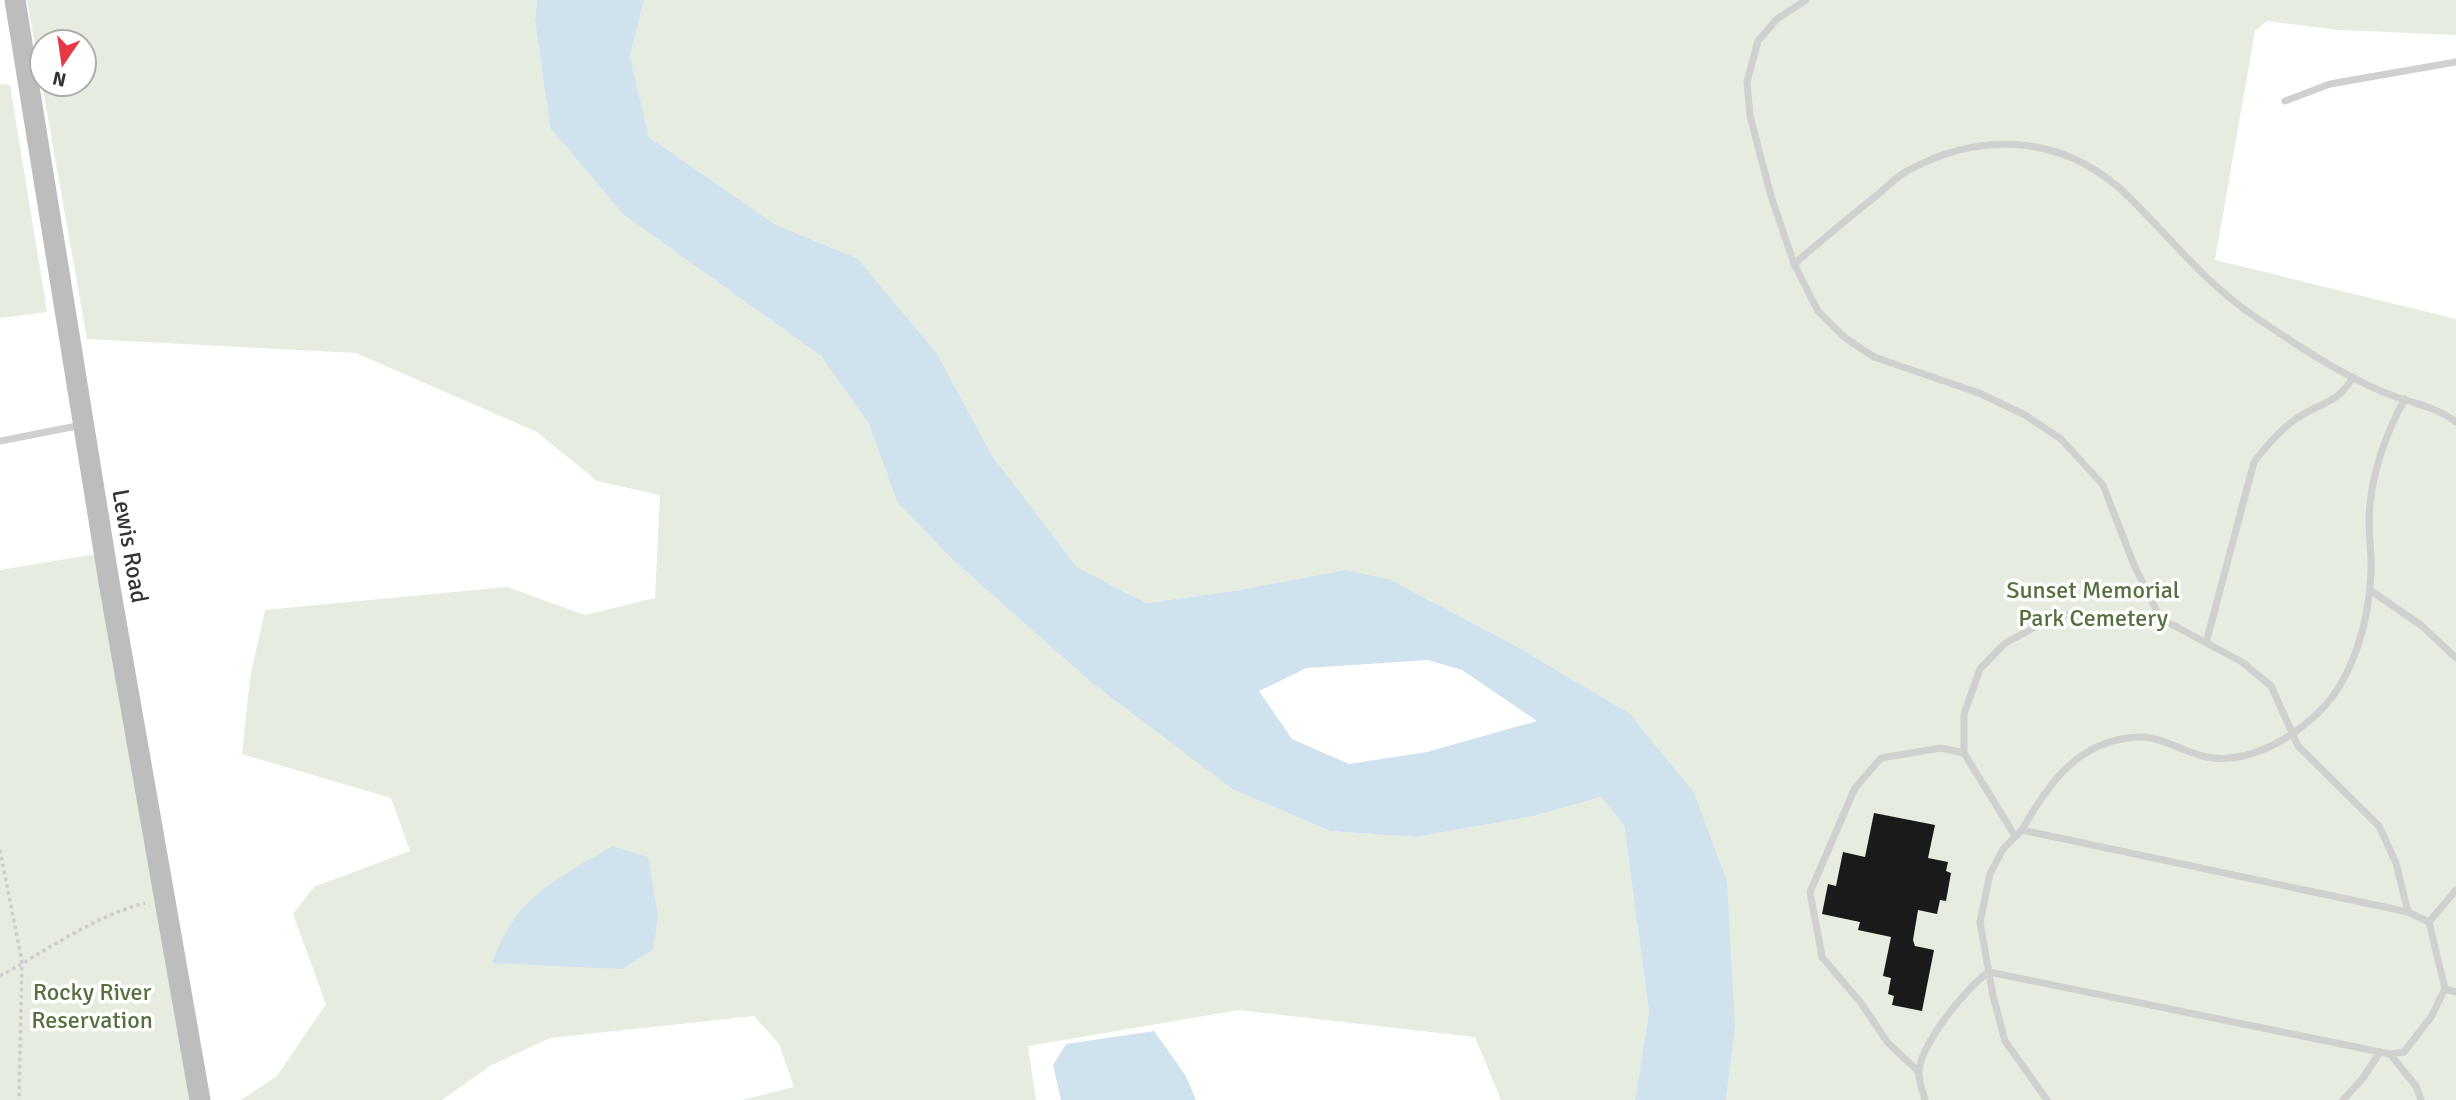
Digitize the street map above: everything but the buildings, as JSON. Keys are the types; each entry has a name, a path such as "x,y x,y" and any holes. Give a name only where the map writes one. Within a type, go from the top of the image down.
{"street":[{"name":"Lewis Road","path":"15,0 83,425 200,1100"}],"lane":[{"path":"1806,0 1777,19 1758,41 1747,82 1750,116 1770,196 1794,264 1818,311 1844,337 1874,357 1979,393 2025,415 2070,448 2103,485 2134,565 2161,618 2242,662 2271,686 2298,746 2379,826 2396,863 2408,912"},
{"path":"2285,101 2330,84 2456,62"},
{"path":"1794,264 1908,170 1969,147 2015,142 2062,154 2098,170 2132,200 2182,257 2249,312 2353,377 2384,393 2423,404 2456,422"},
{"path":"2206,643 2254,462 2269,442 2297,418 2344,393 2353,377"},
{"path":"2047,1100 2006,1041 1980,922 1990,874 2003,849 2022,830 2046,787 2094,747 2143,737 2208,758 2237,758 2276,744 2320,711 2339,689 2358,644 2370,590 2370,505 2387,433 2405,399"},
{"path":"0,441 83,425"},
{"path":"2370,590 2422,625 2456,658"},
{"path":"2015,836 1964,753 1964,714 1980,669 2004,644 2034,625 2059,614 2130,623 2161,618"},
{"path":"1925,1100 1919,1072 1888,1043 1861,1003 1822,957 1810,892 1855,788 1881,758 1941,748 1964,753"},
{"path":"2022,830 2408,912 2429,922"},
{"path":"2429,922 2456,890"},
{"path":"1919,1072 1935,1035 1958,998 1975,981 1989,972 2379,1052 2404,1052 2431,1017 2445,989 2429,922"},
{"path":"2445,989 2456,992"},
{"path":"2343,1100 2362,1079 2379,1052"},
{"path":"2390,1054 2416,1086 2421,1100"}],"path":[{"path":"0,850 22,962 19,1100"},
{"path":"0,976 122,909 164,897"}],"green space":[{"path":"27,0 537,0 535,21 550,128 624,215 821,356 869,424 897,502 953,560 1092,683 1232,789 1330,831 1416,837 1534,816 1601,797 1624,825 1649,1012 1635,1100 1501,1100 1475,1037 1239,1010 1028,1046 1036,1100 742,1100 794,1087 779,1044 754,1016 550,1038 490,1066 442,1100 241,1100 277,1076 326,1004 293,914 314,887 410,851 391,798 242,754 250,678 265,610 507,587 585,615 655,598 660,495 597,481 537,432 356,353 87,339 44,98 98,98 98,28 32,28"},
{"name":"Sunset Memorial Park Cemetery","path":"644,0 2456,0 2456,35 2339,30 2267,21 2255,31 2215,260 2456,319 2456,1100 1726,1100 1735,1028 1629,713 1516,646 1391,580 1241,590 1146,603 1077,567 993,457 936,352 857,258 776,225 649,137 630,56"},
{"path":"0,84 10,85 47,312 0,318"},
{"name":"Rocky River Reservation","path":"108,552 201,1100 0,1100 0,570"}],"water":[{"path":"537,0 644,0 630,56 649,137 776,225 857,258 936,352 993,457 1077,567 1146,603 1241,590 1346,570 1391,580 1516,646 1629,713 1694,793 1727,882 1735,1028 1726,1100 1635,1100 1649,1012 1624,825 1601,797 1534,816 1416,837 1330,831 1232,789 1092,683 953,560 897,502 869,424 821,356 624,215 550,128 535,21","holes":["1428,660 1462,670 1537,721 1427,752 1349,764 1292,739 1259,691 1307,668"]},
{"path":"612,846 648,857 658,916 653,950 622,969 492,963 501,940 525,906 555,881"},
{"path":"1154,1031 1186,1076 1196,1100 1061,1100 1053,1065 1066,1044"}]}
